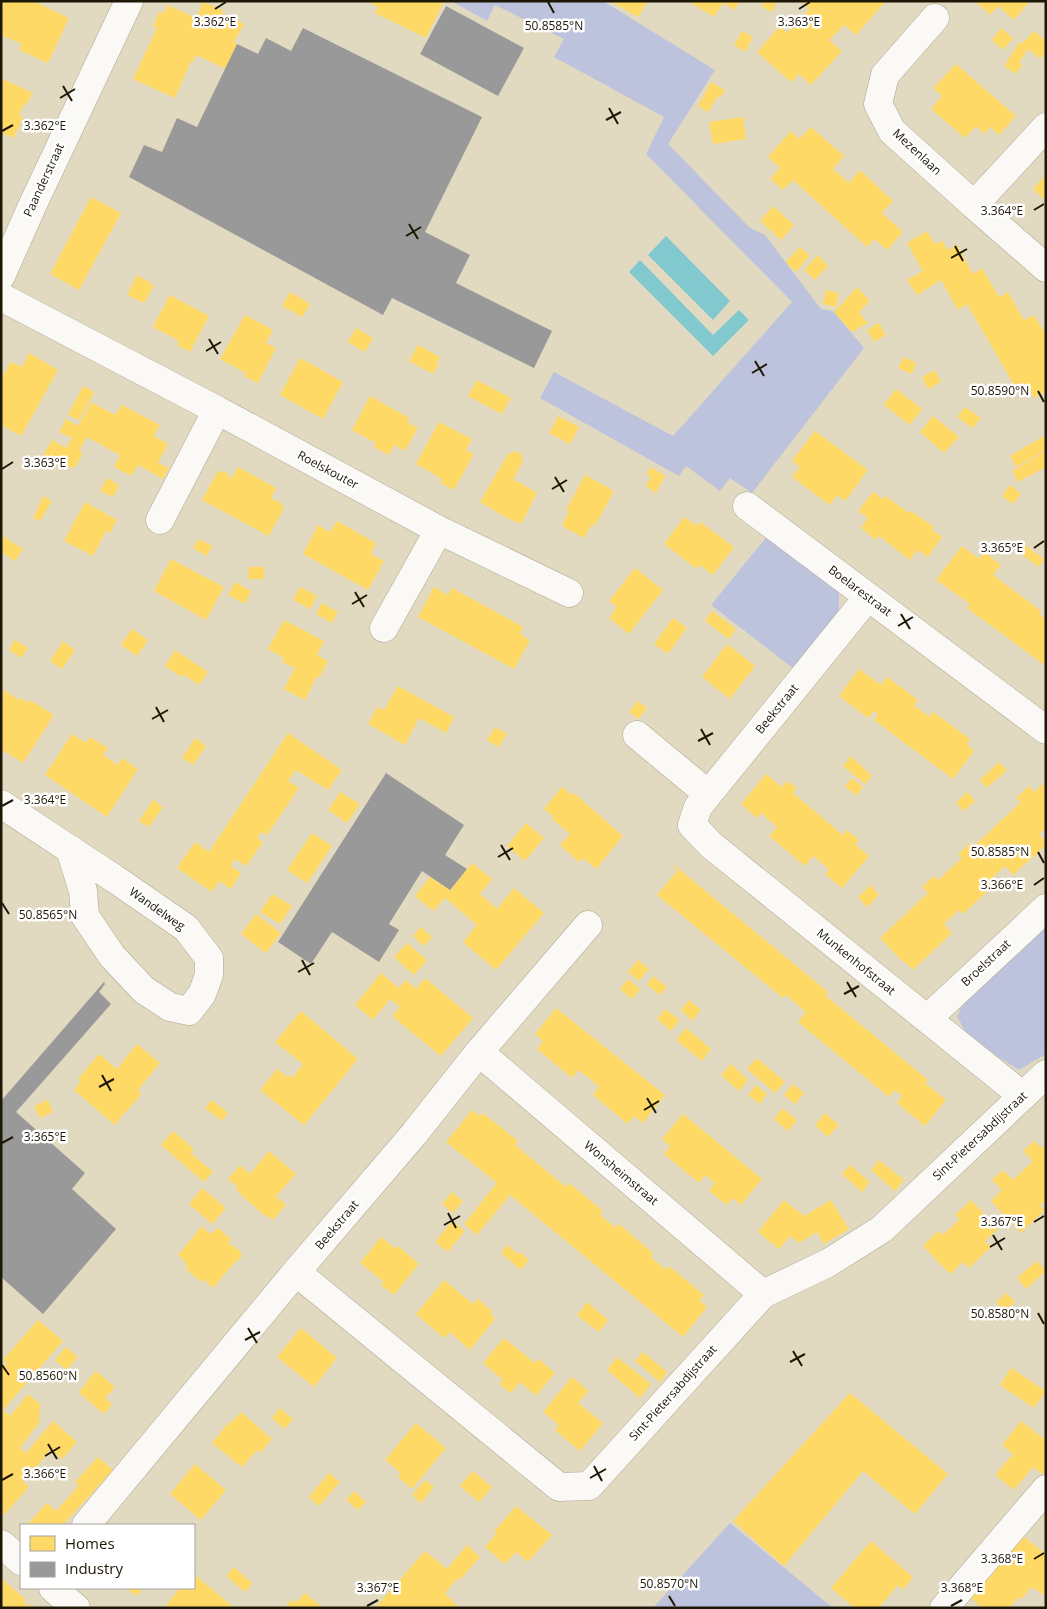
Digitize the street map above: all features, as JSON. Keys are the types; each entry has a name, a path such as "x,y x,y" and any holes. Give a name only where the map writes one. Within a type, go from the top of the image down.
{"street":[{"name":"Paanderstraat","path":"1,276 7,248 129,1"},
{"name":"Mezenlaan","path":"936,18 885,75 878,104 892,130 1046,268"},
{"path":"974,204 1046,127"},
{"name":"Roelskouter","path":"1,296 439,530 569,593"},
{"path":"160,520 217,410"},
{"name":"Boelarestraat","path":"747,506 1046,730"},
{"path":"384,628 439,530"},
{"name":"Beekstraat","path":"692,825 698,807 708,794 868,597"},
{"path":"637,735 708,794"},
{"name":"Wandelweg","path":"1,804 70,849 186,928 209,958 209,975 202,994 188,1011 170,1007 144,990 112,956 85,916 83,891 70,849"},
{"name":"Munkenhofstraat","path":"692,825 711,845 1023,1096"},
{"name":"Broelstraat","path":"927,1019 1046,908"},
{"name":"Beekstraat","path":"87,1524 296,1272 414,1134 478,1052 588,925"},
{"name":"Wonsheimstraat","path":"478,1052 763,1294"},
{"name":"Sint-Pietersabdijstraat","path":"296,1272 559,1487 589,1486 763,1294 828,1263 882,1229 1046,1074"},
{"path":"944,1608 1046,1489"},
{"path":"1,1544 20,1560"},
{"path":"54,1589 76,1608"}],"shaded area":[{"path":"451,1 603,1 715,70 668,144 750,228 765,235 821,309 833,311 864,348 752,493 730,478 720,491 686,466 679,476 540,398 554,372 673,436 792,302 646,154 664,117 554,57 564,39 495,5 487,21"},
{"path":"666,236 730,301 713,320 648,255"},
{"path":"640,260 713,335 739,310 749,320 713,356 629,272"},
{"path":"769,534 839,591 839,608 833,622 794,669 711,605"},
{"path":"1046,922 1046,1054 1019,1070 997,1056 965,1031 957,1016 966,998"},
{"path":"730,1523 833,1608 653,1608"}],"building: Homes":[{"path":"1,1 33,1 69,18 48,63 19,50 22,44 1,35"},
{"path":"366,1 444,1 426,38 375,13 378,7"},
{"path":"610,1 648,1 638,17"},
{"path":"688,1 740,1 735,10 723,3 714,17"},
{"path":"764,1 777,1 772,12 762,7"},
{"path":"802,1 886,1 856,35 844,25 829,40 842,51 811,85 799,74 791,82 757,52 780,26 787,33 809,9"},
{"path":"975,1 1030,1 1014,20 998,6 990,15"},
{"path":"203,2 223,10 222,13 244,24 234,42 237,44 226,69 196,55 193,62 191,61 175,98 133,79 157,28 153,26 159,12 164,13 168,5 196,18"},
{"path":"1001,28 1013,38 1003,50 992,40"},
{"path":"742,31 753,37 745,52 734,45"},
{"path":"1034,31 1046,41 1046,52 1040,59 1028,49 1019,63 1022,65 1016,74 1004,66 1020,41 1022,44"},
{"path":"956,64 1016,116 999,135 990,127 984,134 976,126 965,138 931,109 942,96 933,88"},
{"path":"1,78 35,94 32,94 26,105 24,104 19,115 23,117 14,138 1,133"},
{"path":"711,82 725,90 720,98 718,96 708,112 698,106"},
{"path":"743,117 746,139 713,144 709,122"},
{"path":"811,127 844,156 833,169 849,183 860,170 893,201 882,213 903,232 887,250 874,239 867,247 793,180 783,190 770,179 780,168 768,157 791,131 799,139"},
{"path":"1046,175 1046,197 1044,199 1033,189"},
{"path":"91,197 121,213 79,290 50,274"},
{"path":"773,206 794,225 781,240 760,221"},
{"path":"927,231 935,244 942,241 948,250 957,245 973,274 982,268 999,297 1008,292 1024,320 1034,315 1046,335 1046,391 1034,398 1026,385 1017,390 967,304 958,310 941,280 917,295 907,280 923,271 907,243"},
{"path":"800,247 810,256 796,272 786,262"},
{"path":"818,255 828,266 815,280 804,270"},
{"path":"137,275 154,286 144,303 127,295"},
{"path":"857,287 870,301 859,312 868,323 852,332 834,312"},
{"path":"826,290 839,293 836,307 823,304"},
{"path":"290,292 310,304 302,317 282,306"},
{"path":"170,295 209,316 190,352 177,345 179,341 153,327"},
{"path":"245,315 273,330 266,343 276,348 258,383 244,376 246,373 220,359"},
{"path":"879,323 886,335 874,342 867,330"},
{"path":"356,328 373,338 365,352 348,342"},
{"path":"418,345 440,357 433,374 409,361"},
{"path":"29,353 58,370 21,436 1,425 1,378 11,362 22,367"},
{"path":"904,357 916,363 912,374 898,368"},
{"path":"300,358 343,382 323,419 280,395"},
{"path":"935,370 941,382 928,389 922,377"},
{"path":"477,380 511,398 502,414 468,396"},
{"path":"83,386 94,392 79,420 68,415"},
{"path":"896,389 922,409 910,425 884,405"},
{"path":"370,396 409,418 407,422 418,428 405,451 394,445 389,455 374,447 376,443 352,430"},
{"path":"91,402 115,415 122,405 160,425 154,436 168,444 158,463 169,468 163,479 138,465 131,476 114,467 120,455 87,437 80,449 82,455 76,466 70,468 59,462 55,467 41,459 52,440 66,448 72,438 59,432 66,419 78,426"},
{"path":"965,407 981,418 973,428 957,417"},
{"path":"558,416 579,427 570,444 549,433"},
{"path":"933,416 959,437 944,453 920,432"},
{"path":"439,422 472,439 466,450 474,454 454,490 440,483 442,479 416,464"},
{"path":"815,431 868,470 845,501 837,495 830,505 792,477 800,467 792,461"},
{"path":"1046,435 1046,450 1016,467 1010,456"},
{"path":"515,451 521,454 523,460 513,481 517,481 537,493 521,524 480,502 508,454"},
{"path":"1046,451 1046,467 1018,482 1012,471"},
{"path":"238,467 276,488 271,499 280,502 284,508 269,536 202,500 218,471 228,473 229,477 232,478"},
{"path":"651,467 665,476 656,493 646,486 651,477 647,474"},
{"path":"585,475 614,491 595,526 592,524 584,538 562,526 569,511 566,510"},
{"path":"107,478 119,485 113,497 100,491"},
{"path":"1010,485 1021,494 1013,504 1002,496"},
{"path":"873,492 883,499 885,496 909,513 911,511 934,527 932,530 942,537 928,557 917,550 910,560 879,536 876,540 861,528 868,518 858,511"},
{"path":"43,496 52,501 40,521 33,518"},
{"path":"85,502 117,520 110,533 106,531 93,556 64,541"},
{"path":"684,517 697,526 700,522 734,547 713,575 700,565 697,569 664,544"},
{"path":"337,521 376,543 371,554 384,561 368,590 303,554 318,525 330,532"},
{"path":"1,535 23,549 15,561 1,552"},
{"path":"199,539 212,546 207,556 193,548"},
{"path":"1023,544 1044,559 1039,567 1018,552"},
{"path":"962,546 979,559 984,552 1001,565 993,575 1041,611 1039,614 1046,619 1046,666 967,608 970,604 936,580"},
{"path":"171,559 224,587 206,620 154,591"},
{"path":"249,567 264,567 264,579 248,579"},
{"path":"635,568 663,590 629,634 609,618 617,607 609,601"},
{"path":"235,582 251,591 245,604 228,595"},
{"path":"300,587 317,596 310,609 293,600"},
{"path":"434,587 448,595 452,588 523,627 520,634 530,640 514,669 418,617"},
{"path":"322,603 338,612 332,623 316,614"},
{"path":"712,611 736,629 729,639 705,621"},
{"path":"673,618 687,628 668,654 654,644"},
{"path":"284,620 324,641 317,655 328,661 320,677 317,676 305,700 284,689 295,668 282,662 284,658 268,649"},
{"path":"132,629 148,640 137,656 121,645"},
{"path":"15,640 28,648 21,658 9,650"},
{"path":"63,641 75,650 62,669 50,661"},
{"path":"727,644 755,666 730,699 702,677"},
{"path":"175,650 208,672 199,685 183,674 181,677 165,666"},
{"path":"859,669 881,685 887,677 918,700 914,706 929,717 933,712 970,739 967,744 974,751 953,779 874,720 878,714 874,711 868,718 839,696"},
{"path":"398,686 454,717 446,733 419,718 405,745 368,724 377,707 384,710"},
{"path":"4,690 19,700 21,698 29,703 30,700 54,715 23,763 1,751 1,694"},
{"path":"638,701 647,708 638,719 629,712"},
{"path":"495,727 507,734 498,747 487,740"},
{"path":"288,733 342,770 328,790 296,770 288,781 299,788 267,835 261,832 257,838 263,842 246,866 235,859 231,866 241,873 231,889 219,881 212,892 177,868 195,842 209,852"},
{"path":"72,734 86,743 90,737 108,748 103,755 118,765 122,758 138,769 107,817 45,775"},
{"path":"195,738 206,746 193,765 182,758"},
{"path":"851,756 872,776 865,784 843,766"},
{"path":"999,762 1007,770 987,788 980,780"},
{"path":"766,774 782,787 787,781 797,788 793,793 843,835 847,830 859,840 855,844 869,856 842,888 825,874 829,869 813,856 805,866 769,836 777,827 761,813 757,818 741,804"},
{"path":"852,778 863,787 856,796 845,786"},
{"path":"1046,782 1046,828 1039,834 1046,842 1046,845 1013,875 1005,866 990,880 994,885 963,914 959,910 944,924 952,933 913,970 880,938 928,893 922,887 934,876 938,880 962,858 958,854 970,843 973,847 1021,802 1016,798 1029,786 1034,792"},
{"path":"562,787 572,795 574,793 623,836 596,869 583,858 579,862 560,845 570,834 552,819 554,817 544,809"},
{"path":"340,792 360,804 347,823 328,810"},
{"path":"967,792 975,801 964,811 956,803"},
{"path":"153,800 163,807 149,827 139,821"},
{"path":"526,823 544,838 525,861 507,846"},
{"path":"312,833 332,846 307,883 287,870"},
{"path":"472,863 492,879 480,894 497,909 514,888 544,913 496,970 463,942 477,925 445,898 433,911 415,896 430,877 450,890"},
{"path":"674,865 828,992 826,996 928,1080 925,1083 946,1100 925,1126 897,1103 902,1096 895,1090 889,1097 798,1022 806,1012 786,995 783,998 657,895 678,870 673,867"},
{"path":"871,885 879,895 867,907 858,897"},
{"path":"272,894 292,906 280,924 260,912"},
{"path":"256,914 281,933 266,953 241,934"},
{"path":"421,927 432,937 424,946 413,936"},
{"path":"407,943 427,960 414,975 394,957"},
{"path":"638,960 649,969 639,981 628,972"},
{"path":"381,973 399,988 406,980 416,989 425,978 473,1018 441,1056 392,1016 400,1007 390,999 373,1020 355,1005"},
{"path":"653,976 667,987 660,995 647,985"},
{"path":"628,979 640,989 632,999 620,989"},
{"path":"689,1000 701,1010 692,1021 681,1010"},
{"path":"556,1008 665,1095 643,1123 634,1116 628,1124 593,1095 599,1087 589,1078 578,1070 572,1078 537,1049 543,1041 535,1034"},
{"path":"665,1009 680,1020 671,1031 657,1019"},
{"path":"301,1011 358,1059 304,1125 260,1090 277,1069 287,1077 289,1075 292,1078 303,1064 275,1042"},
{"path":"686,1028 711,1049 702,1061 676,1040"},
{"path":"137,1044 160,1063 138,1090 141,1095 115,1125 74,1090 81,1081 78,1079 99,1054 117,1069"},
{"path":"757,1058 785,1082 775,1093 747,1069"},
{"path":"731,1064 748,1080 739,1091 721,1075"},
{"path":"793,1084 804,1093 795,1104 784,1095"},
{"path":"756,1085 767,1094 760,1104 748,1095"},
{"path":"48,1100 53,1112 40,1118 34,1106"},
{"path":"212,1100 228,1113 222,1121 205,1108"},
{"path":"783,1108 797,1120 788,1131 774,1119"},
{"path":"472,1110 480,1116 483,1113 518,1141 515,1145 566,1187 569,1183 603,1211 600,1215 616,1228 619,1224 653,1253 651,1257 666,1270 669,1266 704,1295 699,1300 707,1307 683,1337 510,1195 477,1235 464,1224 497,1183 446,1142"},
{"path":"825,1113 839,1125 828,1137 815,1125"},
{"path":"683,1114 762,1179 741,1205 733,1198 727,1205 709,1191 715,1183 705,1175 699,1183 664,1154 670,1146 662,1139"},
{"path":"173,1131 194,1149 191,1153 213,1172 204,1182 161,1145"},
{"path":"1034,1141 1042,1148 1044,1146 1046,1148 1046,1200 1040,1205 1045,1210 1021,1233 991,1201 1002,1190 992,1180 1003,1170 1013,1180 1033,1161 1023,1151"},
{"path":"269,1151 296,1174 276,1196 286,1205 273,1220 265,1216 236,1190 238,1187 228,1179 240,1165 250,1174"},
{"path":"879,1160 904,1180 895,1191 871,1170"},
{"path":"850,1165 870,1182 862,1192 842,1174"},
{"path":"202,1188 226,1208 212,1224 189,1204"},
{"path":"452,1192 463,1201 453,1213 442,1204"},
{"path":"784,1200 804,1216 831,1200 849,1229 824,1244 817,1232 799,1243 790,1236 779,1249 758,1232"},
{"path":"971,1200 998,1229 985,1241 991,1247 969,1268 963,1262 950,1274 923,1246 938,1231 943,1235 960,1219 955,1215"},
{"path":"452,1221 465,1231 448,1252 435,1242"},
{"path":"202,1226 210,1234 218,1228 231,1239 228,1243 239,1250 242,1255 213,1288 203,1279 201,1282 186,1269 188,1266 185,1264 186,1262 178,1255"},
{"path":"381,1237 395,1250 398,1246 419,1264 394,1295 381,1285 383,1281 360,1263"},
{"path":"507,1245 518,1254 520,1252 529,1260 521,1270 501,1253"},
{"path":"1037,1261 1046,1271 1026,1289 1017,1278"},
{"path":"444,1280 473,1304 478,1299 492,1311 490,1313 495,1319 470,1350 450,1332 444,1338 416,1314"},
{"path":"1007,1293 1015,1302 1004,1312 996,1302"},
{"path":"587,1302 608,1320 599,1332 577,1315"},
{"path":"38,1320 63,1341 3,1410 10,1416 28,1394 40,1404 39,1423 20,1448 26,1453 53,1421 77,1442 62,1459 51,1450 23,1482 29,1487 4,1515 1,1513 1,1369 7,1363 3,1360"},
{"path":"301,1328 337,1358 314,1387 277,1357"},
{"path":"504,1338 535,1363 539,1359 555,1373 536,1396 520,1382 511,1393 499,1384 503,1380 483,1363"},
{"path":"66,1347 78,1357 66,1370 55,1360"},
{"path":"643,1352 667,1372 660,1382 635,1361"},
{"path":"617,1357 651,1384 640,1398 607,1370"},
{"path":"1011,1368 1046,1391 1034,1408 1000,1385"},
{"path":"96,1371 115,1387 105,1398 112,1404 104,1414 78,1392"},
{"path":"572,1377 589,1391 578,1403 603,1423 580,1451 555,1430 559,1425 543,1412"},
{"path":"850,1393 948,1474 915,1514 863,1471 784,1566 733,1521"},
{"path":"280,1408 293,1419 284,1429 272,1418"},
{"path":"241,1412 272,1439 260,1453 257,1450 242,1467 212,1443 229,1422 231,1423"},
{"path":"1021,1421 1046,1440 1046,1470 1042,1474 1033,1467 1014,1490 995,1475 1013,1454 1002,1445"},
{"path":"416,1423 446,1448 412,1489 398,1477 401,1473 385,1460"},
{"path":"98,1457 113,1470 64,1524 28,1524 47,1503 56,1511 79,1485 75,1482"},
{"path":"195,1464 226,1490 201,1520 170,1494"},
{"path":"473,1471 492,1487 479,1502 460,1486"},
{"path":"329,1473 340,1482 319,1506 309,1497"},
{"path":"425,1480 434,1487 421,1503 412,1495"},
{"path":"354,1491 366,1502 358,1510 346,1500"},
{"path":"516,1506 552,1535 528,1562 516,1552 505,1564 485,1547 496,1534 494,1532"},
{"path":"1023,1536 1046,1554 1046,1596 1031,1587 1022,1599 1019,1597 1009,1608 982,1608 971,1598"},
{"path":"871,1541 913,1577 903,1590 898,1585 879,1608 855,1608 831,1588"},
{"path":"467,1545 480,1557 460,1580 458,1578 445,1593 459,1608 375,1608 425,1551 447,1569"},
{"path":"234,1567 252,1583 245,1592 226,1576"},
{"path":"195,1575 234,1608 164,1608 179,1589 195,1589"},
{"path":"1,1578 26,1600 24,1602 28,1607 31,1604 35,1608 1,1608"},
{"path":"127,1589 142,1589 136,1596"},
{"path":"305,1593 322,1607 285,1608 292,1599 296,1603"}],"building: Industry":[{"path":"446,6 524,48 498,96 420,54"},
{"path":"303,28 482,117 425,232 470,255 456,283 552,331 534,368 392,298 383,315 129,177 144,145 162,152 177,118 197,127 237,44 258,54 266,38 291,51"},
{"path":"386,773 464,825 445,855 467,869 450,890 422,871 389,924 399,930 379,962 332,932 311,964 278,942"},
{"path":"104,982 105,984 99,992 111,1004 16,1112 85,1173 72,1189 116,1229 43,1314 1,1277 1,1101"}]}
